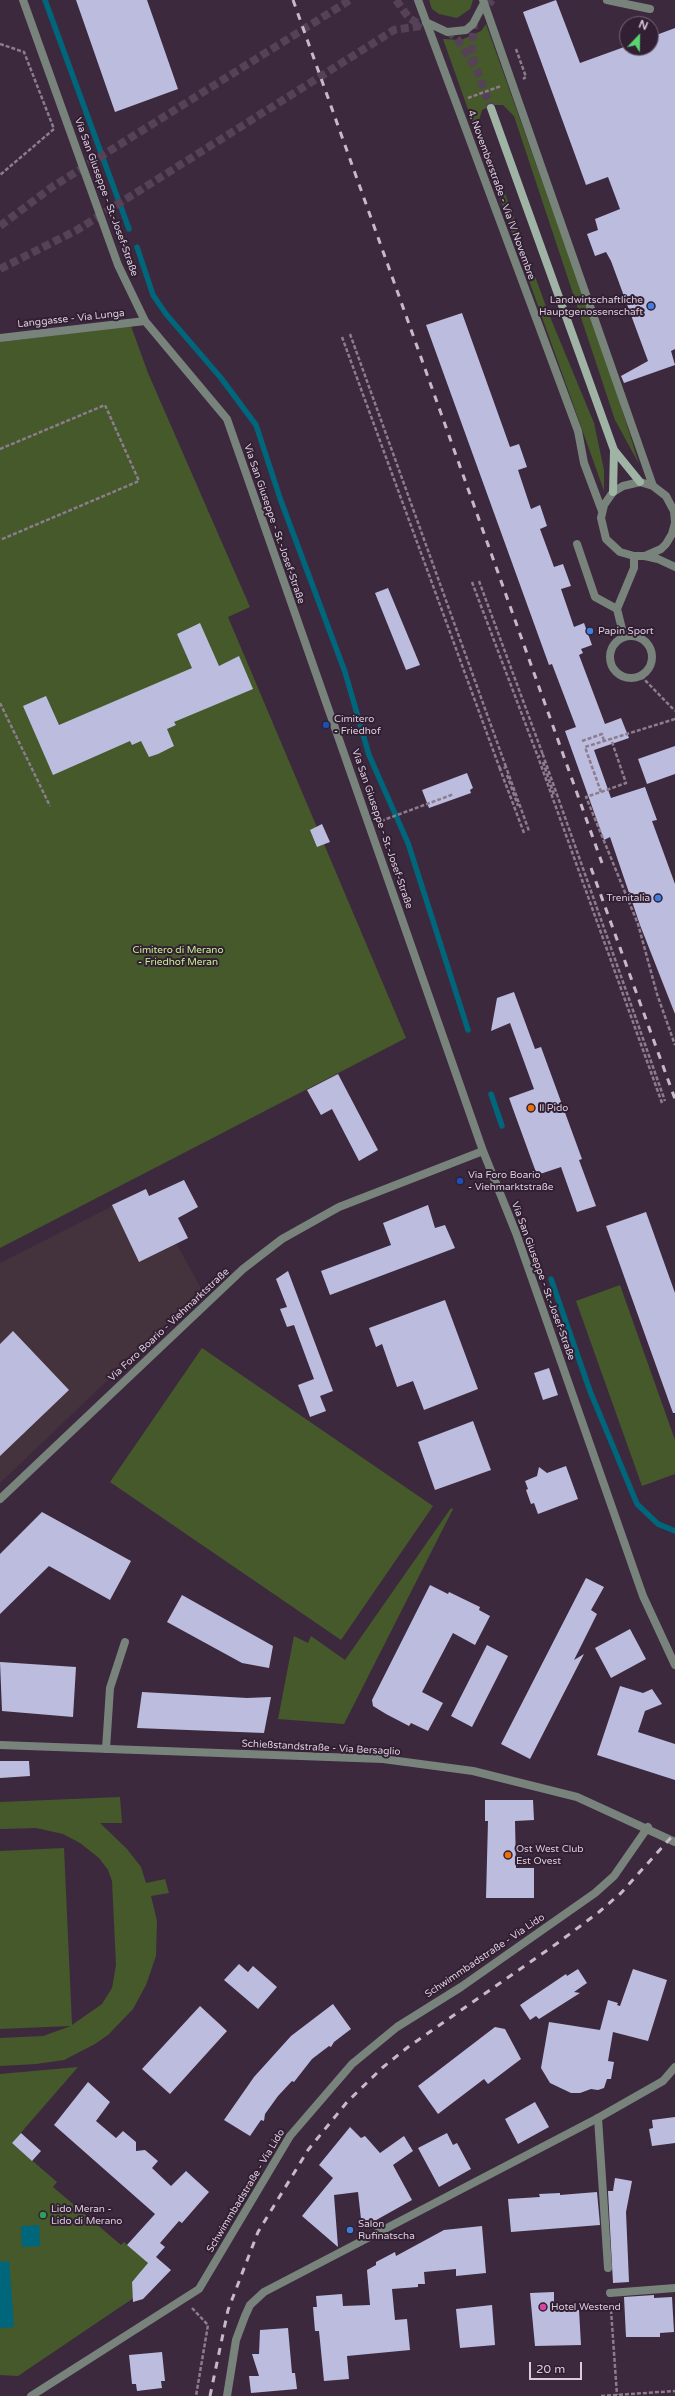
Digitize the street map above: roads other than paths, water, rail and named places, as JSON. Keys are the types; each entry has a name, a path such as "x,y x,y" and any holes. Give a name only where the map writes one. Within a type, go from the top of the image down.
{"main road":[{"path":"491,108 614,450 640,482"},
{"path":"613,492 614,450"}],"street":[{"name":"Via San Giuseppe - St.-Josef-Straße","path":"23,0 118,265 145,321 227,419 483,1151 518,1241 643,1596 675,1665"},
{"name":"4. Novemberstraße - Via IV Novembre","path":"418,0 578,431 584,463 602,511 601,525 606,539 620,552 634,556 645,556 675,567"},
{"path":"607,0 650,9"},
{"path":"426,22 447,32 466,30 473,24 484,2"},
{"path":"484,2 653,486"},
{"name":"Langgasse - Via Lunga","path":"0,338 145,321"},
{"name":"4. Novemberstraße - Via IV Novembre","path":"640,482 653,486 673,503 675,523 674,537 660,549 645,556"},
{"path":"602,511 607,499 613,492 623,486 640,482"},
{"path":"577,544 595,597 617,609"},
{"path":"624,637 617,609 634,568 634,556"},
{"path":"624,637 638,637 649,645 652,659 647,672 641,676 627,678 621,676 611,666 610,652 618,640 624,637"},
{"name":"Via Foro Boario - Viehmarktstraße","path":"0,1499 243,1269 282,1239 339,1207 483,1151"},
{"path":"106,1749 110,1688 124,1642"},
{"name":"Schießstandstraße - Via Bersaglio","path":"0,1745 383,1759 473,1771 577,1797 648,1827 675,1842"},
{"name":"Schwimmbadstraße - Via Lido","path":"31,2396 199,2289 290,2136 352,2064 396,2027 460,1988 595,1893 614,1876 648,1827"},
{"path":"227,2396 236,2340 250,2304 264,2292 598,2118 663,2081 675,2067"},
{"path":"598,2118 608,2268"},
{"path":"610,2293 675,2288"}],"water":[{"path":"39,2225 40,2246 22,2247 21,2226"},
{"path":"9,2261 14,2327 0,2328 0,2262"}],"waterway":[{"path":"45,0 129,229"},
{"path":"137,247 153,295 166,314 221,378 256,425 281,501 345,672 369,755 408,843 468,1030"},
{"path":"491,1094 502,1126"},
{"path":"551,1279 590,1391 637,1504 658,1524 675,1531"}],"tunnel":[{"path":"0,226 52,187 350,0"},
{"path":"396,0 409,18 422,26"},
{"path":"482,14 492,0"},
{"path":"474,21 472,49 474,62"},
{"path":"0,269 77,230 394,30 421,26"},
{"path":"448,31 457,39 476,68 491,108"}],"railway":[{"path":"293,0 602,863"},
{"path":"591,868 675,1099"},
{"path":"210,2396 228,2310 258,2232 308,2150 347,2102 382,2068 408,2047 559,1942 599,1912 621,1893 675,1833"}],"place":[{"name":"Landwirtschaftliche Hauptgenossenschaft","path":"651,306"},
{"name":"Papin Sport","path":"590,631"},
{"name":"Cimitero - Friedhof","path":"326,725"},
{"name":"Trenitalia","path":"658,898"},
{"name":"Il Pido","path":"531,1108"},
{"name":"Via Foro Boario - Viehmarktstraße","path":"460,1181"},
{"name":"Ost West Club Est Ovest","path":"508,1855"},
{"name":"Lido Meran - Lido di Merano","path":"43,2215"},
{"name":"Salon Rufinatscha","path":"350,2230"},
{"name":"Hotel Westend","path":"543,2307"}],"park label":[{"name":"Cimitero di Merano - Friedhof Meran","path":"178,956"}]}
